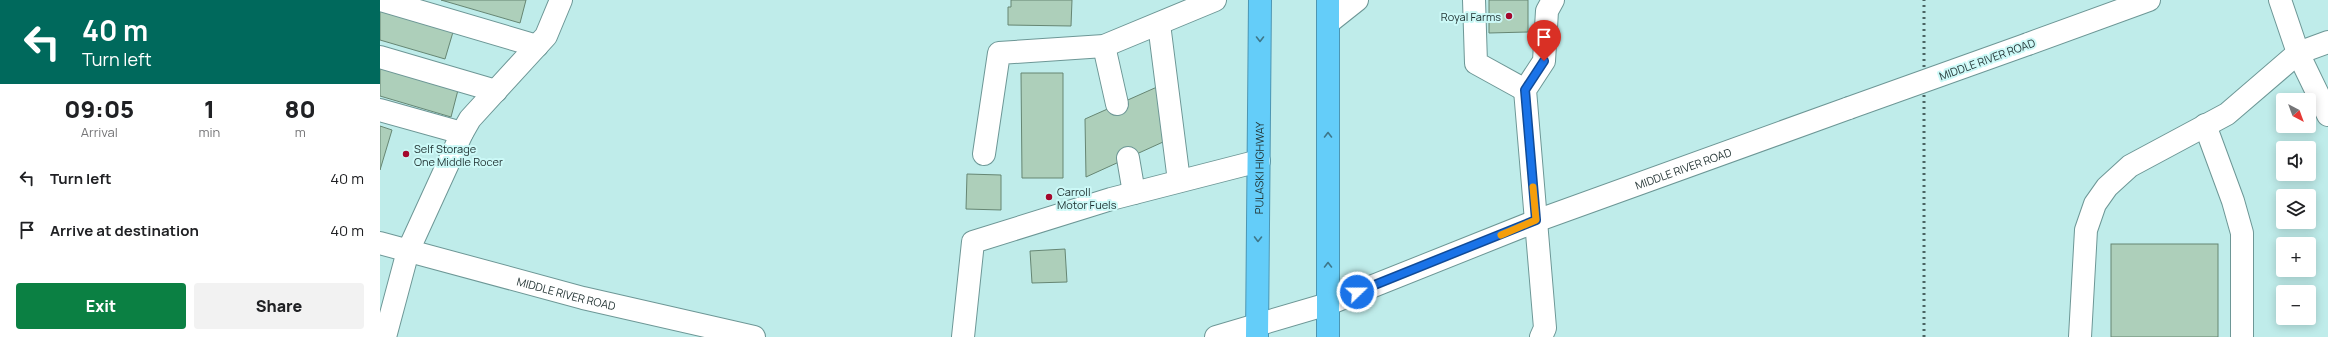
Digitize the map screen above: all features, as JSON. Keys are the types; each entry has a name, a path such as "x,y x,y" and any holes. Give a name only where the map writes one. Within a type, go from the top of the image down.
{"highway":[{"name":"PULASKI HIGHWAY","path":"1257,331 1260,0"},
{"path":"1328,0 1328,337"}],"street":[{"path":"381,0 537,46"},
{"path":"385,337 408,251 462,133 470,119 546,36 561,0"},
{"path":"984,154 999,53 1104,46 1215,0"},
{"path":"1328,23 1357,0"},
{"path":"1474,0 1476,63 1525,90"},
{"path":"1541,337 1545,328 1525,90 1544,61 1547,11 1553,0"},
{"name":"MIDDLE RIVER ROAD","path":"1216,337 1257,331 1536,220 2149,0"},
{"path":"2280,0 2298,53 2328,115"},
{"path":"1159,24 1179,182"},
{"path":"2080,337 2086,230 2095,204 2107,187 2130,166 2227,114 2298,53 2328,42"},
{"path":"1104,46 1117,104"},
{"path":"380,57 496,91"},
{"path":"380,110 462,133"},
{"path":"2205,125 2233,201 2242,233 2242,337"},
{"path":"1128,158 1134,193"},
{"path":"963,337 973,242 1134,193 1259,161"},
{"name":"MIDDLE RIVER ROAD","path":"380,243 583,298 754,337"}],"building":[{"path":"441,0 526,0 520,23"},
{"path":"1011,0 1072,0 1071,26 1008,25 1008,7 1011,7"},
{"name":"Royal Farms","path":"1489,0 1528,0 1528,32 1489,33"},
{"path":"380,11 453,32 445,59 380,40"},
{"path":"380,67 458,90 451,117 380,96"},
{"path":"1021,73 1063,73 1063,178 1022,178"},
{"path":"1157,87 1163,142 1086,177 1085,119"},
{"path":"380,126 392,130 380,170"},
{"path":"967,174 1001,175 1001,210 966,209"},
{"path":"2111,244 2218,244 2218,337 2111,337"},
{"path":"1065,249 1067,282 1032,283 1030,251"}],"railway":[{"path":"1924,0 1924,337"}],"slow traffic":[{"path":"1501,235 1536,220 1533,187"}],"place":[{"name":"Royal Farms","path":"1509,16"},
{"name":"Self Storage One Middle Rocer","path":"406,154"},
{"name":"Carroll Motor Fuels","path":"1049,197"}],"route":[{"path":"1357,292 1536,220 1525,90 1544,61"}]}
